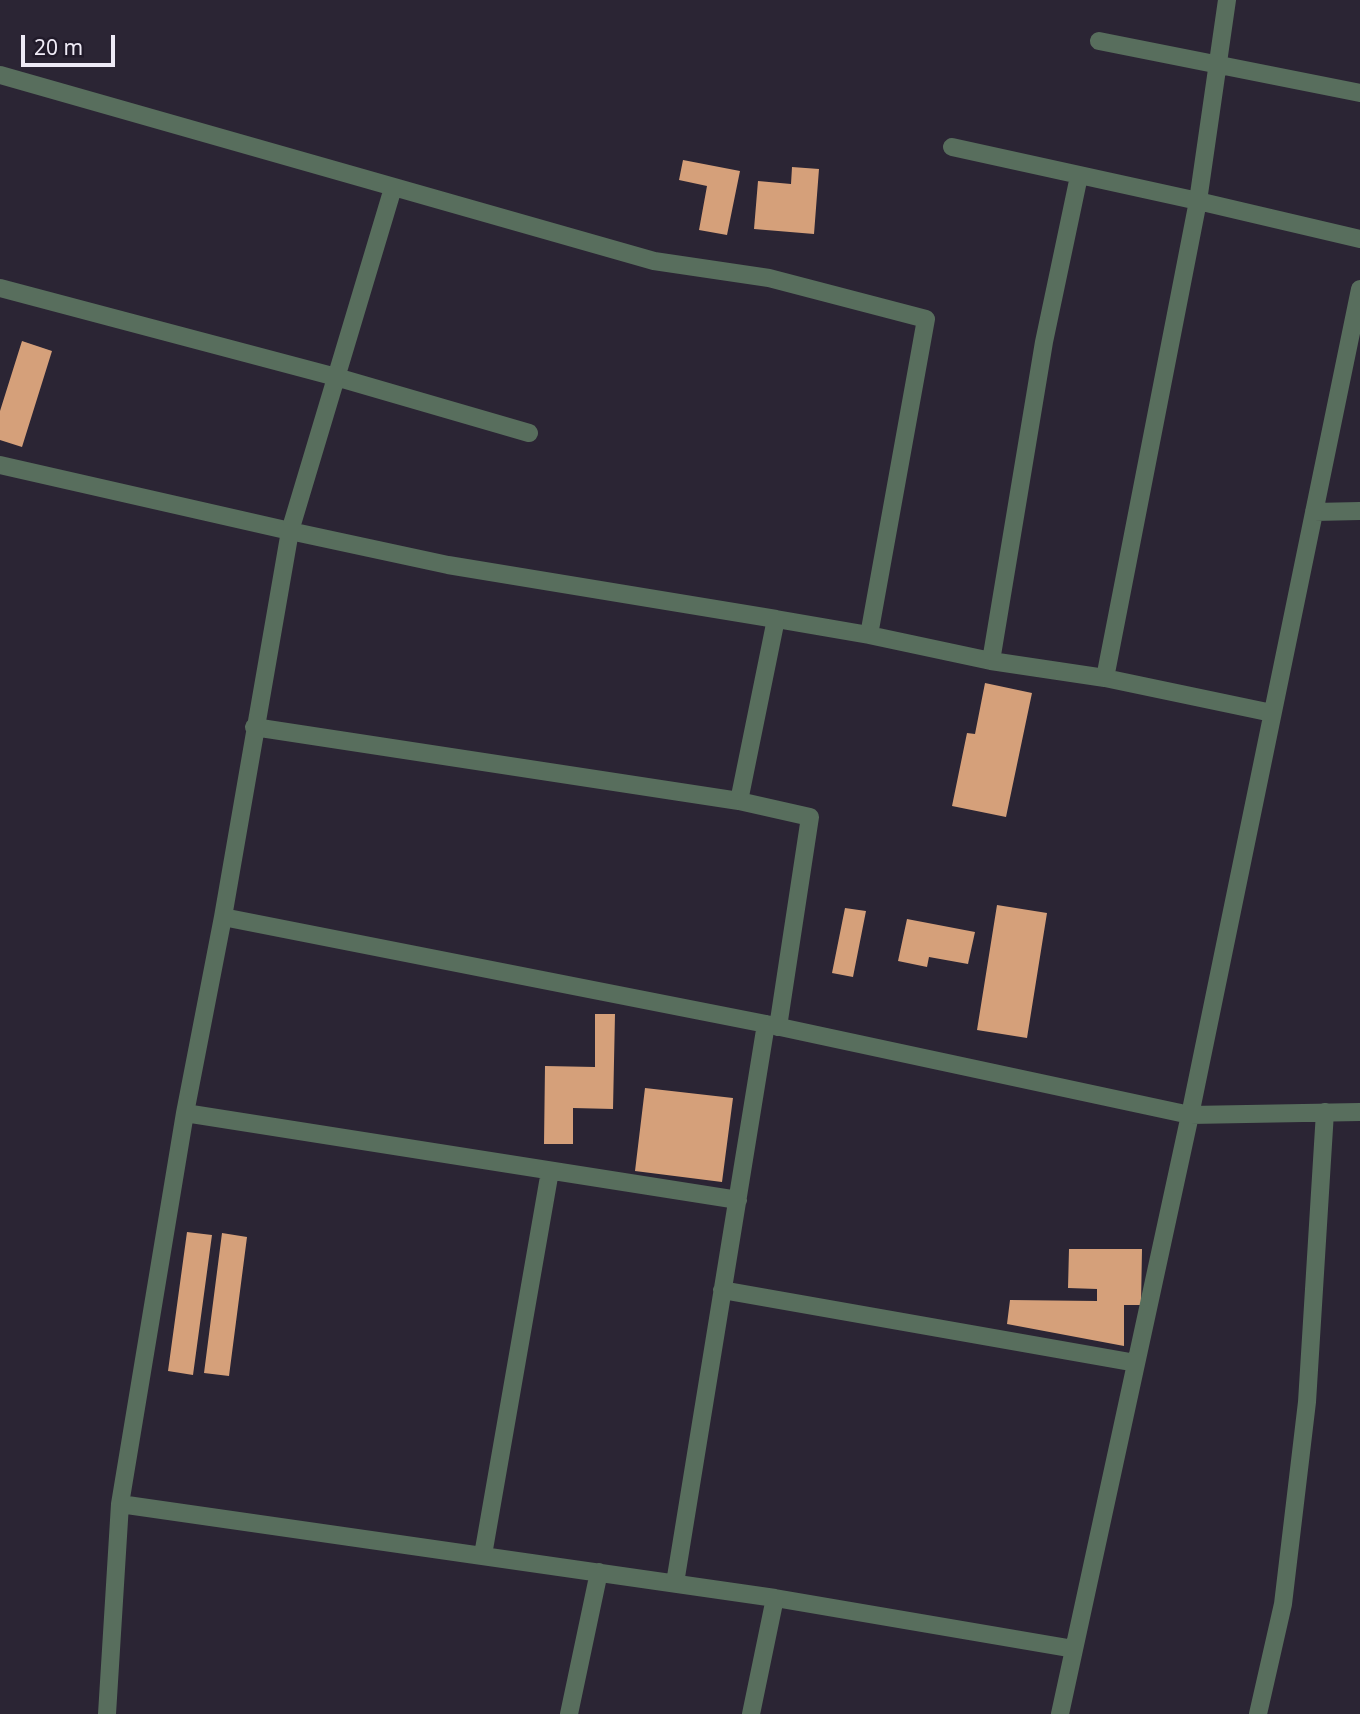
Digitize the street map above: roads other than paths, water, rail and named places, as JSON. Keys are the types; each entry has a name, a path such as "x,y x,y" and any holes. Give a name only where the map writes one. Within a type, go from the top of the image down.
{"street":[{"path":"1105,678 1198,201 1227,0"},
{"path":"1099,41 1360,93"},
{"path":"0,75 654,261 769,278 926,319 869,635"},
{"path":"952,147 1360,239"},
{"path":"990,662 1044,342 1079,176"},
{"path":"107,1714 120,1504 185,1113 223,917 290,531 393,188"},
{"path":"0,288 337,377 529,433"},
{"path":"1060,1714 1190,1115 1314,512 1356,331 1360,289"},
{"path":"0,465 448,565 869,635 990,662 1105,678 1272,713"},
{"path":"1314,512 1360,511"},
{"path":"738,801 776,619"},
{"path":"254,727 738,801 810,817 722,1290 675,1583"},
{"path":"223,917 772,1026 1190,1115 1360,1112"},
{"path":"1258,1714 1283,1604 1307,1402 1325,1112"},
{"path":"185,1113 738,1200"},
{"path":"483,1555 550,1171"},
{"path":"722,1290 1136,1363"},
{"path":"120,1504 775,1598 1074,1650"},
{"path":"569,1714 599,1572"},
{"path":"751,1714 775,1598"}]}
